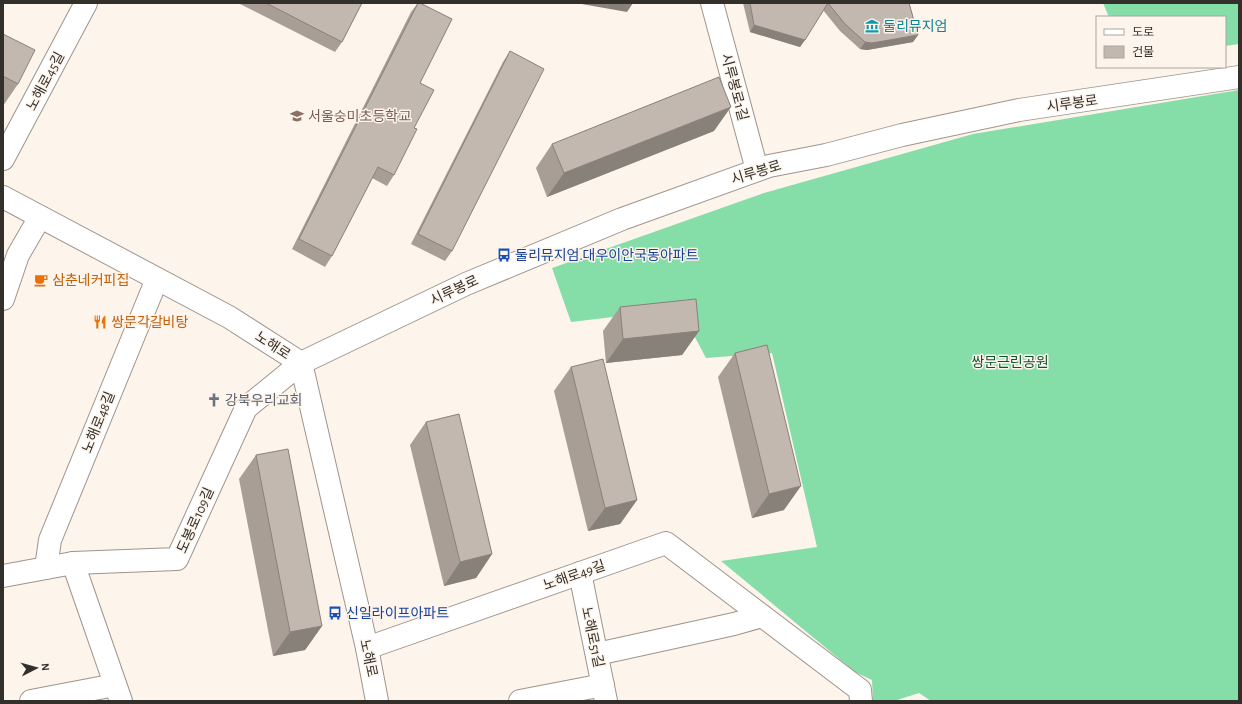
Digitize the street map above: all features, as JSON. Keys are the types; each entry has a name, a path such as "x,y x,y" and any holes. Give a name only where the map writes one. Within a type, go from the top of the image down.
{"street":[{"name":"노해로45길","path":"3,159 86,3"},
{"name":"시루봉로1길","path":"712,3 757,170"},
{"name":"시루봉로","path":"301,363 466,284 622,219 757,170 902,135 1019,110 1239,77"},
{"name":"노해로","path":"3,197 229,317 301,363 367,648 377,701"},
{"path":"3,299 8,268 18,255 40,217"},
{"name":"노해로48길","path":"46,568 50,540 157,279"},
{"name":"도봉로109길","path":"3,576 73,563 177,559 246,408 301,363"},
{"name":"노해로49길","path":"367,648 666,543 860,690 861,701"},
{"path":"31,701 118,693 73,563"},
{"name":"노해로51길","path":"580,573 604,693"},
{"path":"597,654 734,624 762,616"},
{"path":"520,701 604,693"}],"green space":[{"path":"1103,3 1239,3 1239,44 1226,46 1226,16 1109,16"},
{"name":"쌍문근린공원","path":"1239,90 1239,701 931,701 919,693 894,701 873,701 872,680 855,672 721,561 817,547 772,353 706,358 680,309 571,322 552,268 764,193 973,134"}],"building":[{"path":"266,3 362,3 342,42"},
{"path":"418,3 452,19 420,83 434,90 414,128 417,129 394,175 378,167 332,256 299,239"},
{"path":"750,3 828,3 805,40 754,25"},
{"path":"828,3 909,3 918,35 872,43 865,42 845,24"},
{"path":"3,34 35,50 18,84 3,76"},
{"path":"510,51 544,69 452,251 418,234"},
{"path":"719,77 731,107 564,173 552,144"},
{"path":"696,299 699,331 623,339 620,307"},
{"path":"767,345 801,486 769,494 735,353"},
{"path":"603,359 637,500 605,508 571,367"},
{"path":"459,414 492,554 460,562 426,422"},
{"path":"288,449 322,626 290,632 256,455"}],"place":[{"name":"둘리뮤지엄","path":"872,26"},
{"name":"서울숭미초등학교","path":"297,116"},
{"name":"둘리뮤지엄.대우이안국동아파트","path":"504,255"},
{"name":"삼춘네커피집","path":"41,280"},
{"name":"쌍문각갈비탕","path":"100,322"},
{"name":"강북우리교회","path":"214,400"},
{"name":"신일라이프아파트","path":"335,613"}]}
